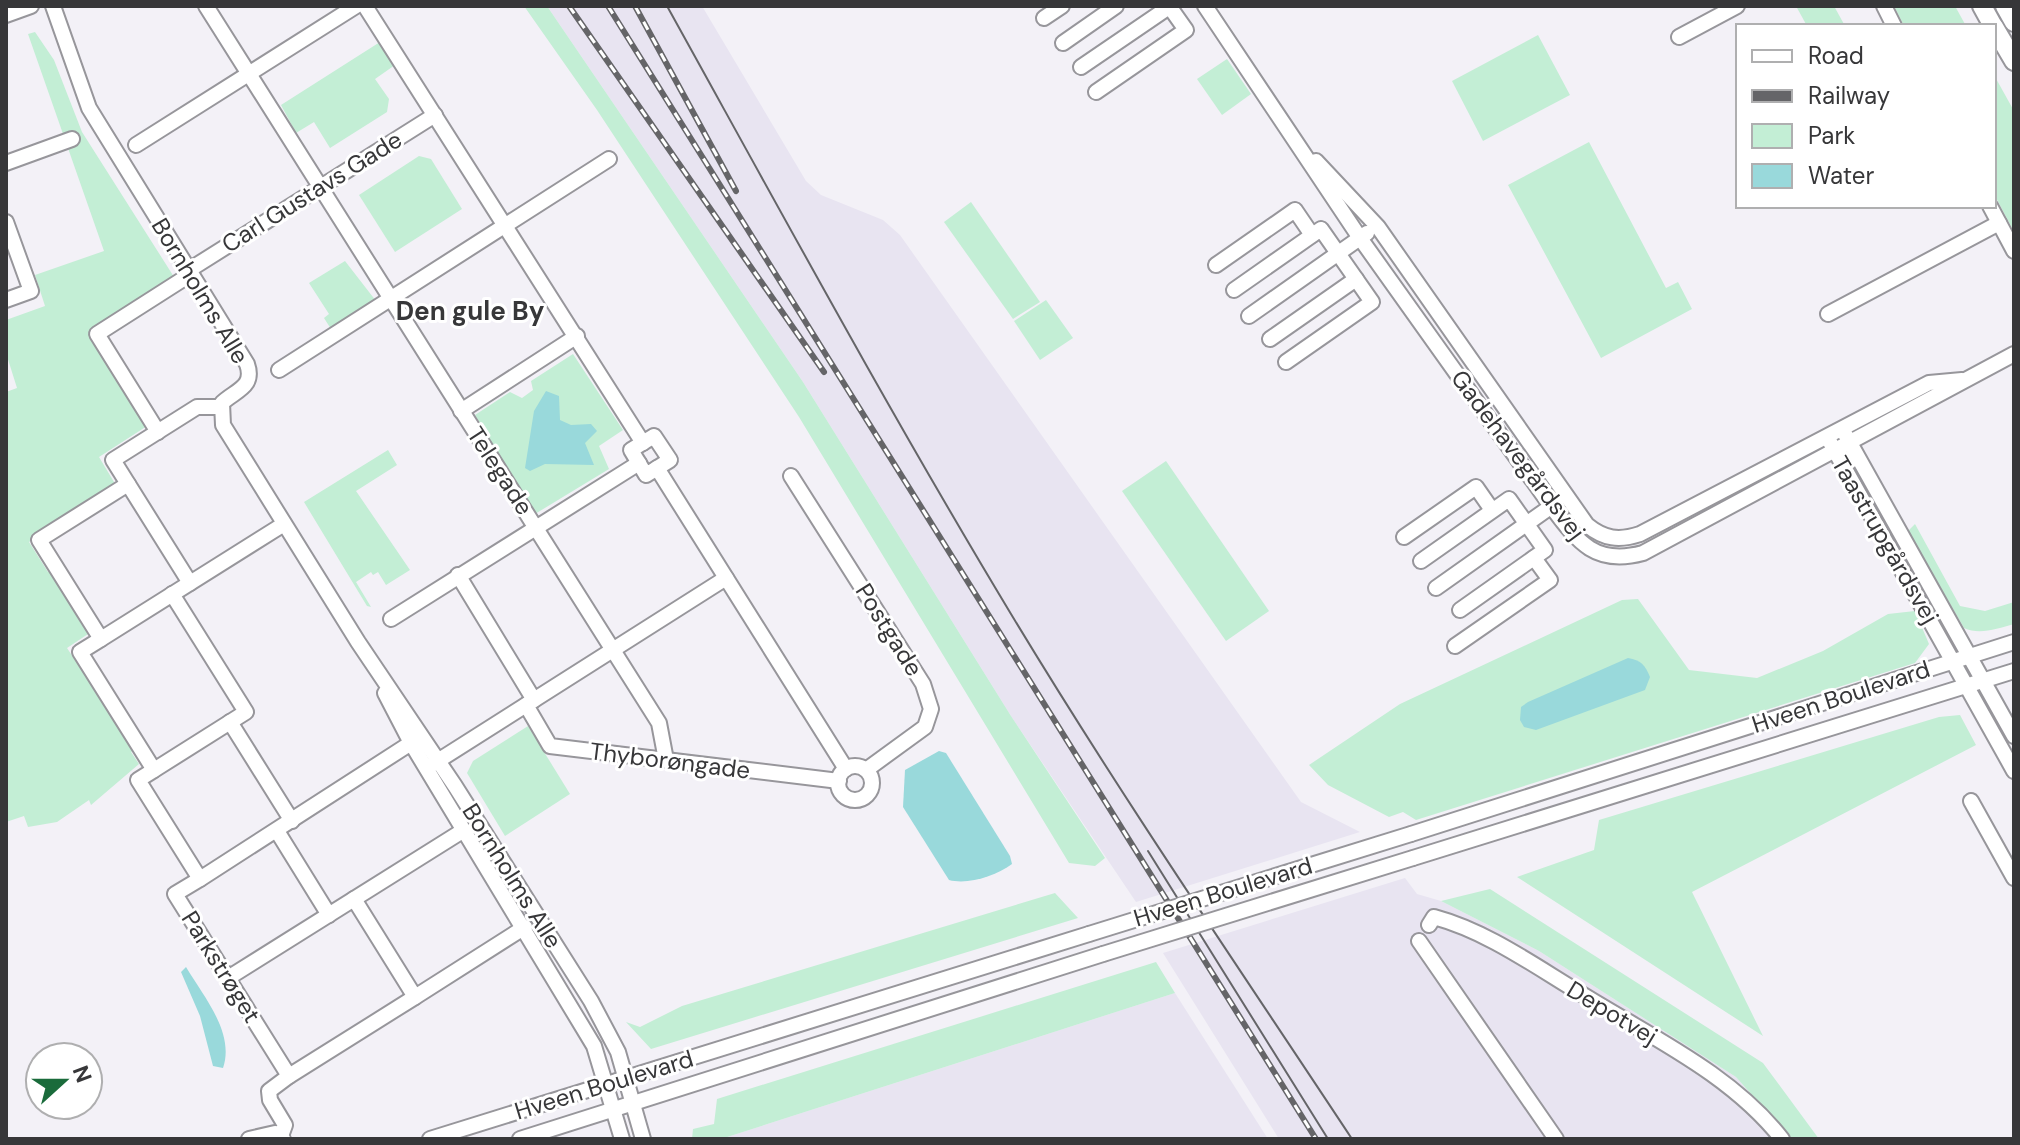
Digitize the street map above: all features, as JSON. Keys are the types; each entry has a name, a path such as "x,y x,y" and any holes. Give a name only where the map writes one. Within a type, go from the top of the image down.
{"main road":[{"path":"1982,6 1992,24"},
{"path":"2005,6 2014,21"},
{"path":"1996,30 2014,61"}],"street":[{"path":"6,15 31,6"},
{"name":"Bornholms Alle","path":"53,6 89,108 249,371 247,385 224,400 220,407 223,425 432,764 591,1001 612,1038 627,1077 643,1139"},
{"name":"Telegade","path":"206,6 659,723 666,760"},
{"path":"136,145 356,6"},
{"path":"365,6 643,443"},
{"path":"1044,18 1062,6"},
{"path":"1063,43 1116,6"},
{"path":"1081,67 1169,6 1186,30 1096,92"},
{"name":"Gadehavegårdsvej","path":"1205,6 1360,238 1573,536 1590,550 1623,558 1643,553 2014,354"},
{"path":"1679,37 1737,6"},
{"path":"1884,6 1893,24"},
{"name":"Carl Gustavs Gade","path":"190,272 435,115"},
{"name":"Gadehavegårdsvej","path":"1283,121 1378,227 1566,496 1596,533 1627,538 1929,383 1968,380"},
{"path":"6,163 72,139"},
{"path":"279,370 609,159"},
{"path":"1991,208 2014,251"},
{"path":"1216,265 1295,210 1312,235"},
{"path":"6,222 31,291 6,300"},
{"path":"1828,314 1999,223"},
{"path":"1249,316 1378,227"},
{"path":"1234,290 1321,229 1372,302 1286,362"},
{"path":"158,432 97,334 190,272"},
{"path":"1270,339 1356,279"},
{"path":"461,411 577,336"},
{"path":"190,583 113,460 197,407 220,407"},
{"name":"Taastrupgårdsvej","path":"1841,427 2014,736"},
{"name":"Taastrupgårdsvej","path":"1826,435 2014,771"},
{"path":"654,436 670,460 646,475 631,450 643,443 654,436"},
{"path":"391,619 639,463"},
{"path":"657,468 842,775 845,797 862,799 872,784 866,770 856,766 842,775"},
{"name":"Postgade","path":"791,476 923,684 931,709 925,727 866,770"},
{"path":"101,639 39,540 128,484"},
{"path":"1404,537 1476,487 1492,510"},
{"path":"1436,588 1566,496"},
{"path":"1421,561 1509,499 1545,550 1460,610"},
{"path":"172,594 246,712 154,770 80,652 172,594 284,524"},
{"path":"1455,646 1550,580 1534,558"},
{"path":"458,575 530,702"},
{"path":"432,764 726,578"},
{"name":"Bornholms Alle","path":"358,642 411,743 432,764 464,830 594,1046 609,1083 622,1139"},
{"name":"Hveen Boulevard","path":"430,1139 1411,834 2014,642"},
{"name":"Hveen Boulevard","path":"520,1139 2014,671"},
{"name":"Thyborøngade","path":"530,702 550,746 666,760 842,775"},
{"path":"230,722 292,821"},
{"path":"200,879 411,743"},
{"name":"Parkstrøget","path":"154,770 138,780 200,879 175,894 289,1076"},
{"path":"1971,801 2014,878"},
{"path":"228,978 464,830"},
{"path":"277,831 329,915"},
{"path":"354,899 415,997"},
{"name":"Depotvej","path":"1429,925 1434,917 1460,924 1513,953 1702,1068 1740,1096 1782,1139"},
{"path":"249,1139 275,1133 282,1138 285,1125 269,1091 525,927"},
{"path":"1419,941 1556,1139"}],"shaded area":[{"path":"547,6 702,6 806,181 821,195 883,220 900,235 1301,802 1360,832 1136,902 1011,716 803,382"},
{"path":"1405,878 1417,894 1441,901 1539,951 1736,1077 1791,1139 1279,1139 1163,953"},
{"path":"1175,993 1268,1139 721,1139"}],"green space":[{"path":"524,6 547,6 803,382 1011,716 1105,858 1095,866 1069,863 799,417 597,110"},
{"path":"1796,6 1834,6 1844,24 1806,24"},
{"path":"1894,6 1955,6 1965,24 1903,24"},
{"path":"35,32 54,60 82,132 181,288 97,340 147,426 99,457 117,487 29,542 48,572 54,570 82,614 77,617 88,634 67,648 85,675 89,674 136,749 131,752 139,764 91,805 89,800 57,822 28,827 24,816 6,822 6,392 17,388 6,353 6,320 45,306 35,275 104,251 28,34"},
{"path":"1538,35 1570,95 1483,141 1452,81"},
{"path":"380,42 395,65 375,79 389,99 387,112 330,148 314,122 296,133 281,105"},
{"path":"1227,59 1251,94 1222,115 1197,79"},
{"path":"1996,79 2014,111 2014,232 1996,198"},
{"path":"1589,142 1666,288 1678,282 1692,309 1601,358 1508,185"},
{"path":"419,156 431,159 462,209 395,252 359,195"},
{"path":"971,202 1040,302 1013,319 944,222"},
{"path":"345,261 376,301 331,329 324,318 329,314 309,283"},
{"path":"1046,300 1073,338 1040,360 1014,321"},
{"path":"573,354 623,430 599,446 609,469 535,514 475,415 510,392 522,398 533,390 531,381"},
{"path":"388,450 397,465 356,491 410,570 386,585 378,572 373,575 371,572 356,582 371,607 367,606 304,502"},
{"path":"1166,461 1269,611 1226,641 1122,491"},
{"path":"1915,524 1960,606 1985,611 2014,602 2014,624 1982,631 1964,628 1908,531"},
{"path":"1638,599 1689,670 1757,678 1823,651 1888,614 1915,611 1929,644 1915,663 1416,820 1403,812 1389,817 1328,785 1309,765 1400,704 1622,600"},
{"path":"1960,715 1976,745 1692,892 1763,1036 1517,877 1594,850 1599,820 1939,717"},
{"path":"528,726 570,794 505,836 467,773 473,761"},
{"path":"1490,889 1763,1063 1819,1139 1791,1139 1736,1077 1539,951 1441,901"},
{"path":"1055,893 1078,918 651,1049 626,1022 640,1027 682,1006"},
{"path":"1156,962 1175,993 721,1139 692,1139 693,1129 714,1124 717,1099"}],"water":[{"path":"546,391 559,396 560,420 571,425 591,424 597,431 585,443 594,465 545,464 530,471 525,468 534,411"},
{"path":"1628,658 1646,669 1650,677 1645,690 1536,730 1524,727 1520,720 1521,707 1528,702"},
{"path":"939,751 946,753 1010,856 1012,864 998,872 973,880 949,880 903,807 905,770"},
{"path":"186,967 221,1029 226,1055 223,1068 213,1066 200,1016 181,972"}],"tram line":[{"path":"667,6 879,388 1011,614 1136,813 1352,1139"},
{"path":"1148,851 1328,1139"}],"railway":[{"path":"569,6 824,372"},
{"path":"608,6 1316,1139"},
{"path":"635,6 736,191"}],"district":[{"name":"Den gule By","path":"470,311"}]}
